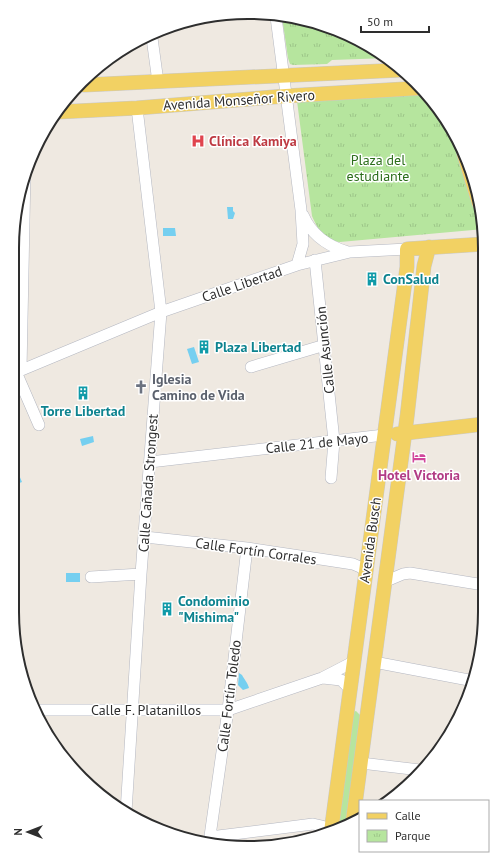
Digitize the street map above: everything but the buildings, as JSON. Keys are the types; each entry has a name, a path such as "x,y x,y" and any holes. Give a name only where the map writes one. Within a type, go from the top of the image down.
{"main road":[{"name":"Avenida Monseñor Rivero","path":"87,85 261,78 393,70"},
{"path":"261,78 266,82 267,89 267,92 262,97"},
{"name":"Avenida Monseñor Rivero","path":"64,112 137,108 262,97 413,88"},
{"name":"Calle Libertad","path":"407,249 478,244"},
{"name":"Avenida Busch","path":"354,815 407,417 424,266 429,247"},
{"name":"Avenida Busch","path":"332,825 407,267 407,249"},
{"path":"407,267 414,263 424,266"},
{"path":"387,416 392,422 397,423 407,417"},
{"name":"Calle 21 de Mayo","path":"384,436 478,425"},
{"path":"357,639 360,643 369,646 377,639"},
{"path":"353,660 364,656 374,662"},
{"path":"350,689 354,693 360,694 366,692 370,687"},
{"path":"347,709 351,706 361,706 367,714"}],"street":[{"path":"277,21 301,210 303,244 297,265"},
{"path":"152,40 158,82"},
{"name":"Calle Cañada Strongest","path":"126,805 141,574 161,312 137,108"},
{"path":"19,305 24,202"},
{"path":"301,210 310,227 322,240 339,249 350,252"},
{"name":"Calle Libertad","path":"19,371 161,312 297,265 350,252 407,249"},
{"name":"Calle Asunción","path":"315,260 334,441 331,478"},
{"path":"251,367 324,345"},
{"path":"19,379 39,425"},
{"name":"Calle 21 de Mayo","path":"150,462 384,436"},
{"name":"Calle Fortín Corrales","path":"145,537 247,548 353,564 366,571"},
{"name":"Calle Fortín Toledo","path":"209,838 228,710 247,548"},
{"path":"384,582 403,574 410,573 478,584"},
{"path":"91,577 141,574"},
{"name":"Calle F. Platanillos","path":"42,710 228,710 322,678 353,660"},
{"path":"374,662 468,679"},
{"name":"Calle F. Platanillos","path":"322,678 341,680 350,689"},
{"path":"360,763 415,769"},
{"path":"217,839 313,824 325,828"}],"green space":[{"path":"283,22 308,27 336,36 377,58 332,60 327,64 293,65 290,64"},
{"name":"Plaza del estudiante","path":"419,95 439,121 461,161 474,204 478,230 340,242 330,239 322,233 312,216 297,101"},
{"path":"356,711 362,717 349,818 336,824 352,712"}],"water":[{"path":"227,207 233,207 233,211 235,213 233,219 228,219"},
{"path":"163,228 175,228 176,236 163,236"},
{"path":"194,347 199,362 192,364 187,349"},
{"path":"93,436 94,442 82,446 80,439"},
{"path":"19,475 22,482 19,483"},
{"path":"66,573 80,573 80,582 66,582"},
{"path":"239,673 242,675 249,688 243,690 238,685"}],"place":[{"name":"Clínica Kamiya","path":"198,141"},
{"name":"ConSalud","path":"372,279"},
{"name":"Plaza Libertad","path":"204,347"},
{"name":"Iglesia Camino de Vida","path":"141,387"},
{"name":"Torre Libertad","path":"83,393"},
{"name":"Hotel Victoria","path":"419,457"},
{"name":"Condominio \"Mishima\"","path":"167,609"}]}
